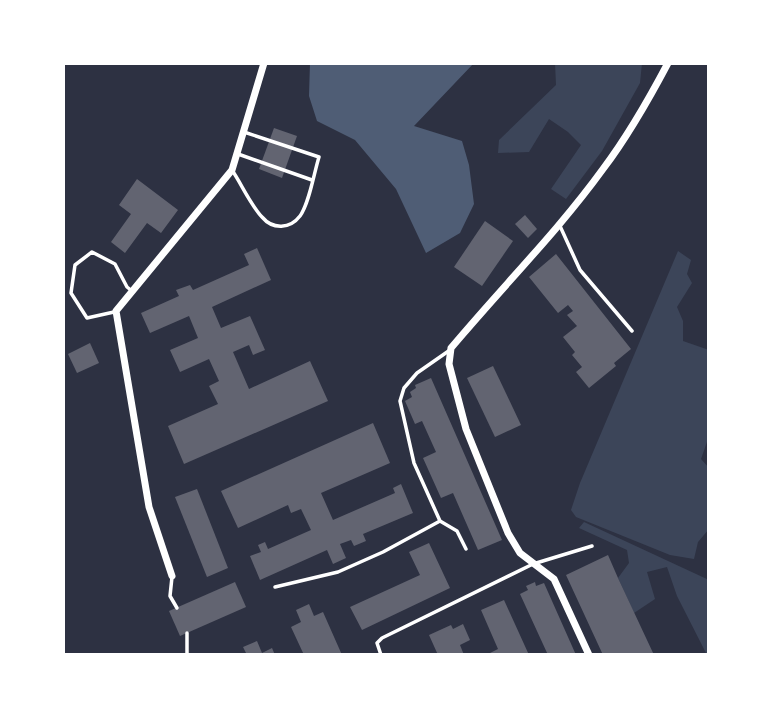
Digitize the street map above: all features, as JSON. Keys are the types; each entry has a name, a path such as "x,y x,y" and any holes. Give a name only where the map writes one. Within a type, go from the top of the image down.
{"street":[{"path":"172,576 149,508 116,311 232,170 264,63"},
{"path":"589,655 554,579 520,553 508,533 466,429 449,363 451,348 605,167 647,103 668,63"}],"lane":[{"path":"232,170 262,218 272,226 281,227 292,223 301,214 319,157 244,132"},
{"path":"237,154 312,180"},
{"path":"559,224 580,270 632,331"},
{"path":"116,311 87,318 71,292 75,265 92,252 115,264 132,291"},
{"path":"451,348 417,373 404,388 400,401 414,463 440,521 457,531 466,549"},
{"path":"275,587 338,572 383,552 440,521"},
{"path":"381,655 377,643 382,638 533,564 592,546"},
{"path":"172,576 170,596 177,608"},
{"path":"187,633 187,655"}],"shaded area":[{"path":"310,63 474,63 414,126 462,141 469,165 474,204 460,233 426,253 396,189 355,140 317,121 309,96"},
{"path":"555,63 642,63 640,83 602,151 566,199 551,189 581,145 549,119 529,152 498,153 499,140 556,85"},
{"path":"678,251 691,260 687,274 692,283 677,307 683,321 683,341 709,350 709,436 701,459 709,468 709,529 698,542 694,559 670,555 576,517 571,510"},
{"path":"584,522 709,580 709,655 677,596 667,567 647,572 655,599 634,613 618,578 629,563 627,550 579,528"}],"building":[{"path":"274,128 297,136 282,178 259,169"},
{"path":"137,179 178,210 161,233 147,223 125,253 111,242 131,214 119,205"},
{"path":"525,215 537,229 528,238 515,224"},
{"path":"485,221 513,241 482,286 454,267"},
{"path":"257,248 271,280 212,307 221,328 250,316 265,350 253,355 249,345 233,352 249,389 310,361 328,401 184,464 168,426 218,404 209,386 219,381 209,359 180,372 170,350 198,338 189,316 150,333 141,313 179,296 176,290 190,285 193,290 249,265 244,254"},
{"path":"556,254 631,349 614,363 616,366 589,388 576,372 582,367 572,355 575,352 563,337 577,326 567,315 573,311 568,305 558,313 529,277"},
{"path":"90,343 99,363 77,373 68,354"},
{"path":"493,366 521,425 495,437 467,378"},
{"path":"431,378 502,540 478,550 453,493 441,498 423,458 436,452 422,421 415,424 405,401 412,397 410,392 416,388 415,385"},
{"path":"373,423 390,463 321,493 333,520 395,493 393,488 401,484 413,513 363,534 366,541 354,546 351,540 340,544 346,558 333,564 327,550 260,580 250,556 261,552 258,545 265,542 268,549 311,530 301,509 291,513 288,505 238,528 221,491"},
{"path":"197,489 228,568 207,577 175,497"},
{"path":"429,543 450,588 362,630 350,607 420,575 409,552"},
{"path":"608,555 654,655 603,655 566,575"},
{"path":"235,582 246,607 180,636 169,611"},
{"path":"535,582 536,586 544,583 576,655 548,655 520,594 528,590 526,586"},
{"path":"504,600 529,655 490,653 498,649 481,610"},
{"path":"309,604 314,616 323,612 342,655 304,655 291,627 301,622 296,610"},
{"path":"463,624 470,640 460,645 464,655 438,655 429,635 451,625 453,629"},
{"path":"257,641 262,653 272,648 275,655 247,655 243,647"}]}
